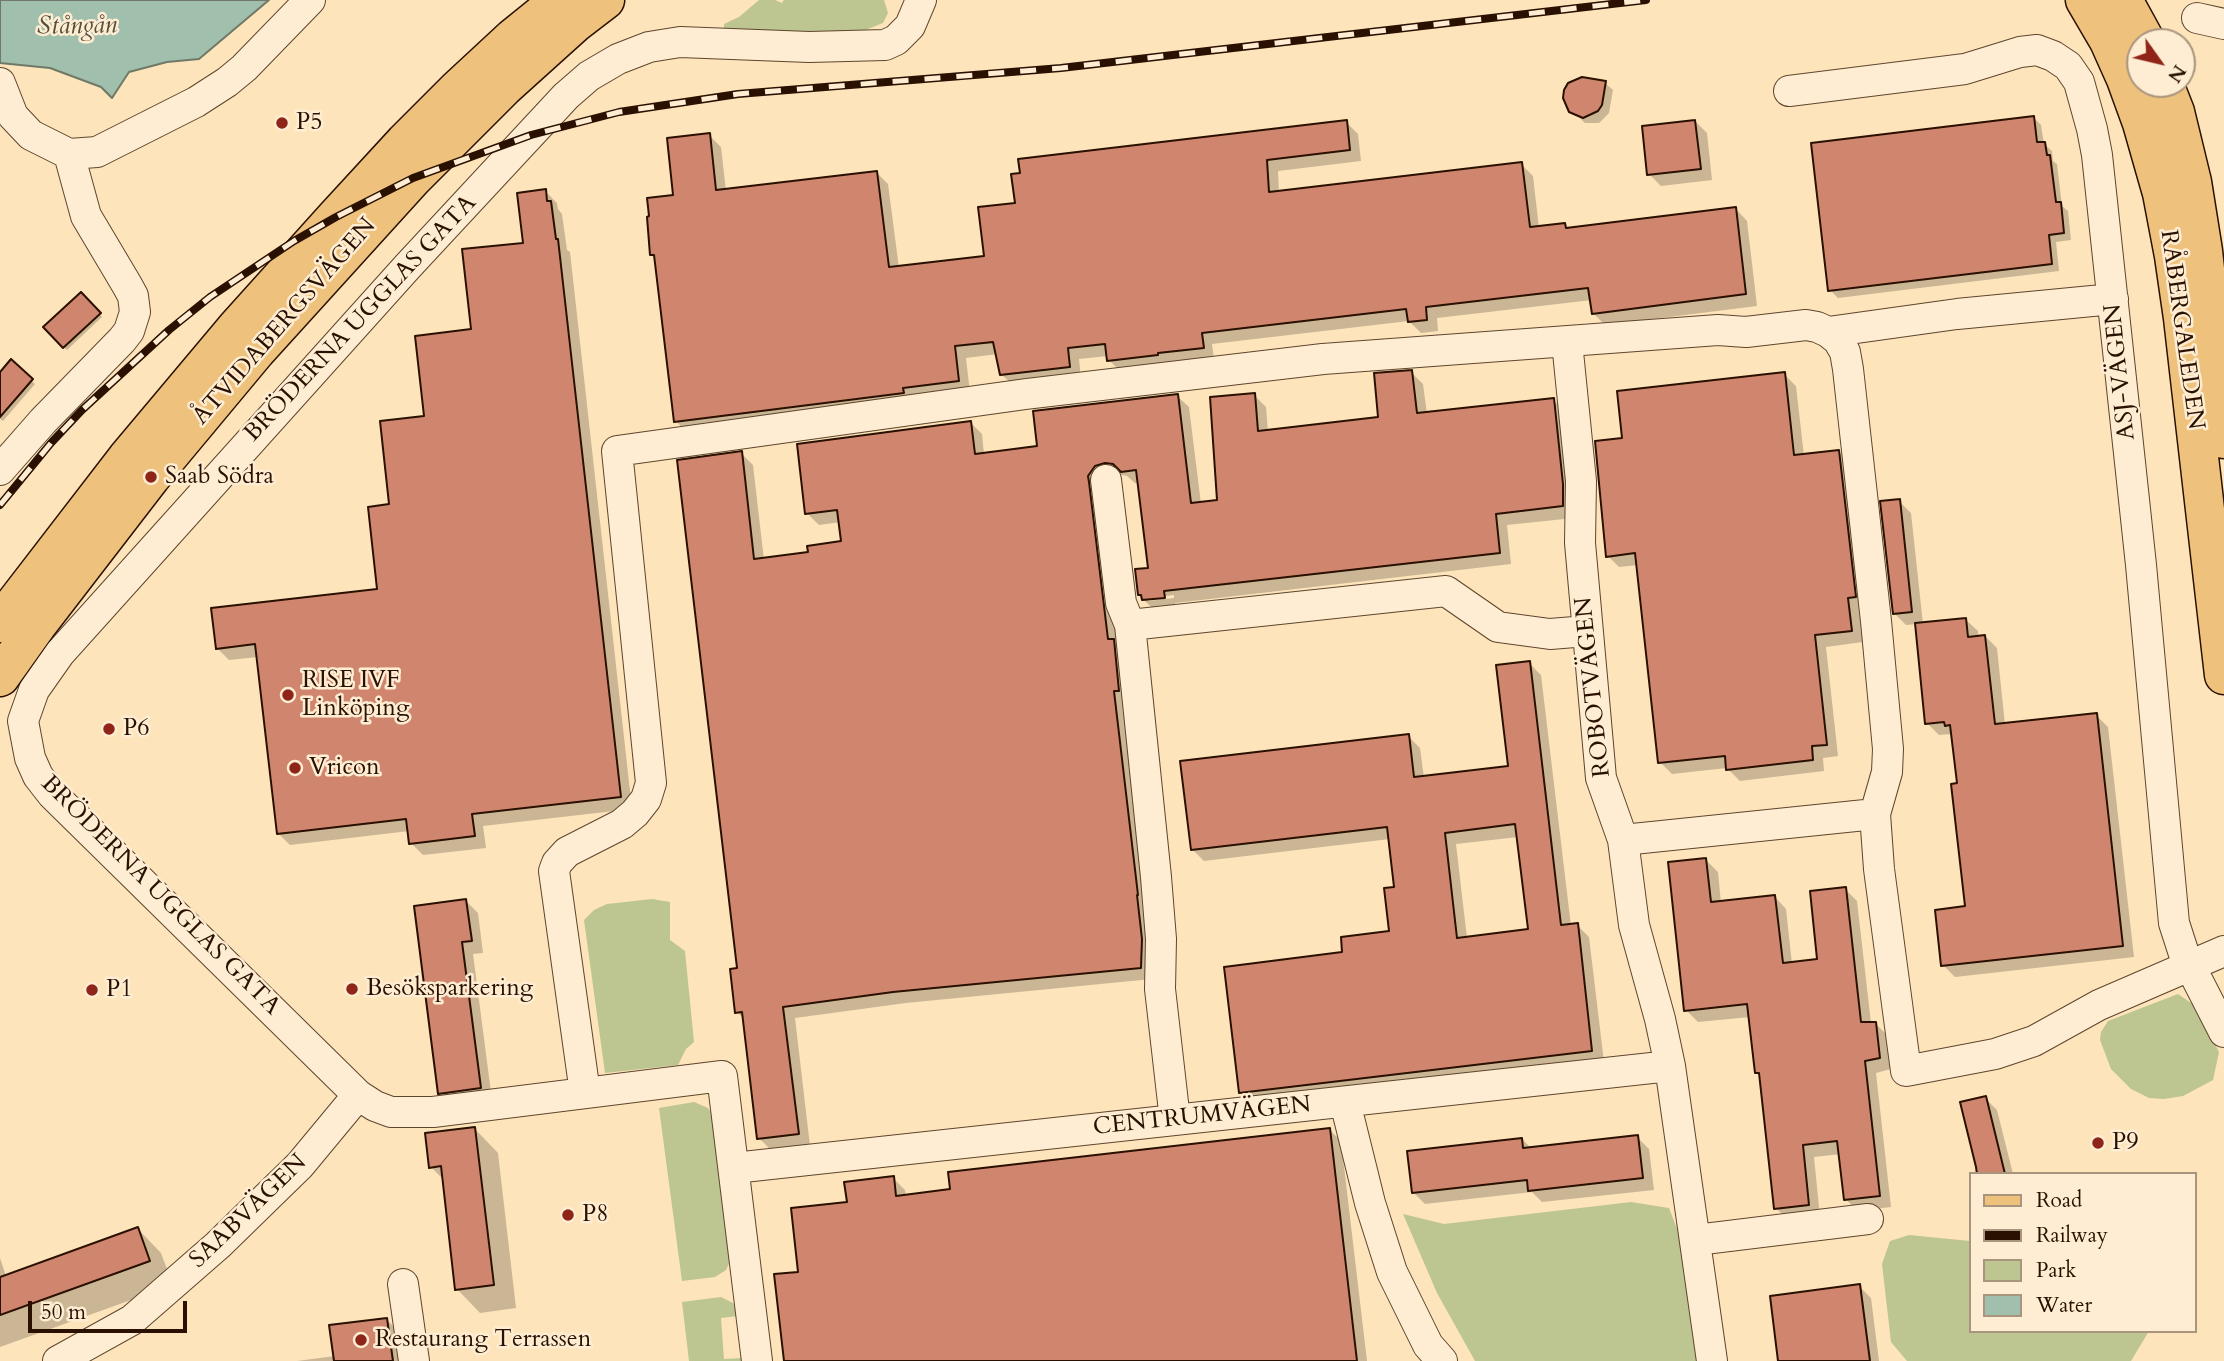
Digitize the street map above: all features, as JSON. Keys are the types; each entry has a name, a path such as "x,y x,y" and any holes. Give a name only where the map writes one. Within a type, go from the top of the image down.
{"main road":[{"name":"ÅTVIDABERGSVÄGEN","path":"0,623 127,458 198,372 309,247 405,142 458,89 513,38 560,0"},
{"name":"ÅTVIDABERGSVÄGEN","path":"0,677 143,488 256,351 404,188 495,96 536,57 605,0"},
{"name":"RÅBERGALEDEN","path":"2085,0 2109,41 2126,79 2162,193 2183,318 2224,675"},
{"path":"2123,0 2138,28"},
{"name":"RÅBERGALEDEN","path":"2170,98 2192,182 2203,251 2224,439"}],"street":[{"path":"2,87 13,116 31,135 69,154 97,152 196,102 244,68 310,0"},
{"name":"BRÖDERNA UGGLAS GATA","path":"734,1168 722,1076 433,1112 391,1112 375,1106 358,1095 73,815 38,776 30,758 23,721 34,690 69,643 282,404 566,96 589,76 618,59 649,47 680,42 809,47 885,45 896,40 910,26 920,0"},
{"name":"ASJ-VÄGEN","path":"1789,91 1965,69 2020,52 2037,50 2068,66 2078,82 2092,128 2113,299 2174,923 2181,948 2224,1032"},
{"path":"0,470 43,421 122,340 129,331 135,312 133,296 86,216 69,154"},
{"path":"1828,332 1957,314 2113,299"},
{"path":"585,1093 554,872 557,863 567,852 622,824 635,813 646,799 651,783 617,451 1026,394 1323,359 1718,330 1746,332 1806,325 1828,332 1838,340 1845,352 1848,369 1876,621 1888,749 1887,772 1875,814 1878,869 1906,1071 1995,1054 2034,1041 2099,1005 2224,951"},
{"name":"ROBOTVÄGEN","path":"1567,342 1581,481 1580,543 1601,778 1623,840 1634,925 1670,1066 1712,1361"},
{"path":"1106,480 1121,603 1130,625 1156,877 1161,939 1160,989 1175,1120"},
{"path":"1130,625 1446,592 1498,627 1550,634 1587,631"},
{"path":"1623,840 1875,814"},
{"name":"CENTRUMVÄGEN","path":"734,1168 1670,1066"},
{"name":"SAABVÄGEN","path":"58,1361 132,1320 218,1245 300,1165 358,1095"},
{"path":"1345,1102 1370,1203 1392,1272 1428,1345 1442,1361"},
{"path":"734,1168 757,1361"},
{"path":"1696,1240 1868,1219"},
{"path":"404,1284 414,1361"}],"green space":[{"path":"759,0 782,3 784,0 884,0 888,13 883,23 863,31 813,34 724,28 724,24 739,17"},
{"path":"652,899 670,902 670,940 685,951 694,1042 686,1049 678,1065 605,1073 584,920 594,910 607,904"},
{"path":"2178,994 2194,1005 2219,1052 2213,1080 2183,1096 2149,1098 2131,1089 2111,1069 2100,1040 2101,1032 2108,1021"},
{"path":"694,1102 708,1108 714,1117 731,1259 726,1270 715,1277 682,1281 659,1108"},
{"path":"1631,1202 1669,1208 1679,1234 1699,1361 1475,1361 1437,1293 1403,1214 1444,1224"},
{"path":"1909,1235 1968,1241 1968,1333 2148,1333 2131,1361 1907,1361 1891,1342 1882,1264 1890,1241"},
{"path":"721,1297 733,1303 738,1316 721,1318 724,1359 742,1358 743,1361 689,1361 682,1302"}],"water":[{"name":"Stångån","path":"0,0 269,0 199,59 167,62 129,72 112,98 101,87 50,68 0,63"}],"building":[{"path":"1582,77 1606,81 1602,105 1598,111 1583,118 1569,112 1563,98 1568,83"},
{"path":"2034,116 2037,142 2045,142 2047,155 2050,155 2056,202 2061,202 2064,233 2049,235 2052,264 1828,291 1811,143"},
{"path":"1347,120 1350,150 1267,160 1269,192 1522,162 1530,227 1565,223 1566,228 1736,207 1746,294 1592,314 1588,288 1426,307 1427,320 1408,322 1406,309 1202,333 1204,348 1107,361 1105,344 1068,348 1070,367 1000,375 993,342 955,346 959,381 903,388 904,393 674,422 647,217 647,198 673,195 667,138 710,133 716,190 877,171 889,267 984,256 978,207 1015,203 1011,174 1020,173 1018,159"},
{"path":"1695,120 1701,169 1647,175 1642,126"},
{"path":"546,189 558,239 621,797 472,814 475,836 409,844 406,819 277,834 255,644 216,649 211,608 377,589 368,507 389,504 380,421 424,416 415,336 471,329 462,249 523,243 517,193"},
{"path":"81,292 101,313 63,348 43,327"},
{"path":"11,359 33,379 0,417 0,372"},
{"path":"1412,370 1417,413 1554,398 1563,506 1496,514 1500,553 1164,591 1165,598 1142,600 1141,595 1138,595 1135,569 1148,568 1136,470 1121,472 1113,464 1105,463 1095,466 1088,476 1108,639 1114,639 1119,691 1114,691 1138,895 1142,939 1141,968 893,992 783,1007 799,1134 757,1139 742,1012 735,1013 730,969 737,968 677,460 742,451 754,559 808,552 807,546 841,541 837,510 805,514 797,444 971,421 975,454 1037,446 1033,411 1178,394 1191,503 1217,500 1210,397 1255,393 1258,431 1378,417 1374,373"},
{"path":"1785,372 1794,455 1839,450 1856,597 1848,598 1852,631 1815,635 1827,745 1812,746 1813,760 1726,770 1725,756 1658,763 1635,553 1606,557 1595,441 1622,438 1617,391"},
{"path":"1900,499 1912,612 1893,614 1880,501"},
{"path":"1966,618 1968,637 1985,635 1995,724 2097,713 2123,946 1941,966 1935,910 1965,906 1951,784 1957,783 1950,725 1945,726 1944,722 1925,724 1915,623"},
{"path":"1530,661 1561,925 1578,923 1592,1051 1239,1093 1224,967 1342,952 1341,937 1389,931 1384,888 1394,887 1387,827 1191,850 1180,761 1409,734 1414,777 1508,766 1496,665","holes":["1515,824 1528,929 1457,938 1445,833"]},
{"path":"1706,858 1711,902 1775,895 1783,963 1817,959 1810,891 1846,887 1861,1022 1876,1022 1880,1058 1865,1061 1880,1196 1844,1200 1837,1141 1803,1145 1809,1205 1774,1209 1759,1073 1755,1073 1747,1004 1684,1011 1668,862"},
{"path":"466,899 472,941 462,942 481,1088 438,1094 414,906"},
{"path":"1986,1096 2005,1172 1977,1172 1960,1102"},
{"path":"475,1127 494,1285 455,1290 441,1166 429,1168 425,1133"},
{"path":"1330,1128 1357,1361 784,1361 774,1274 798,1272 791,1208 847,1202 844,1182 894,1176 896,1196 950,1189 948,1172"},
{"path":"1638,1135 1643,1178 1528,1191 1527,1180 1412,1193 1407,1151 1522,1138 1523,1148"},
{"path":"138,1227 150,1261 0,1315 0,1277"},
{"path":"1860,1284 1870,1361 1778,1361 1770,1296"},
{"name":"Restaurang Terrassen","path":"387,1318 393,1361 334,1361 329,1325"}],"railway":[{"path":"0,505 82,410 169,330 210,297 294,241 413,178 531,135 619,112 738,94 1061,68 1646,0"}],"place":[{"name":"P5","path":"282,123"},
{"name":"Saab Södra","path":"151,477"},
{"name":"RISE IVF Linköping","path":"288,695"},
{"name":"P6","path":"109,729"},
{"name":"Vricon","path":"295,768"},
{"name":"Besöksparkering","path":"352,989"},
{"name":"P1","path":"92,990"},
{"name":"P9","path":"2098,1143"},
{"name":"P8","path":"568,1215"},
{"name":"Restaurang Terrassen","path":"361,1340"}]}
